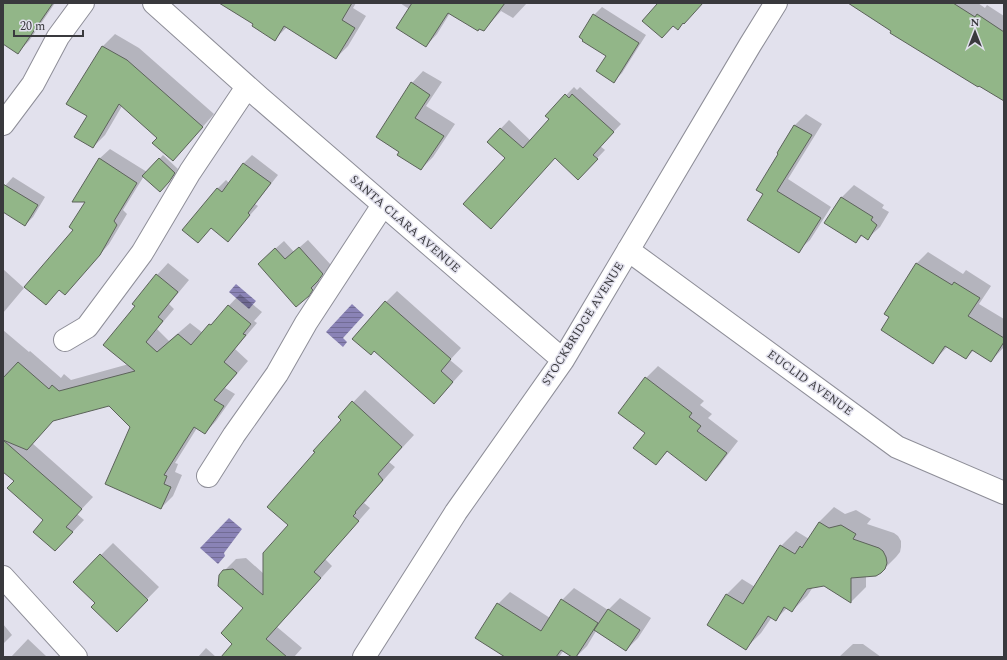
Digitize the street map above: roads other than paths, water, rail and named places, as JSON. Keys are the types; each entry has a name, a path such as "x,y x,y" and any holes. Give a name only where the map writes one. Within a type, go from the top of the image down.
{"street":[{"path":"3,124 33,84 58,37 82,3"},
{"name":"SANTA CLARA AVENUE","path":"154,3 247,87 563,360"},
{"name":"STOCKBRIDGE AVENUE","path":"364,657 456,512 563,360 750,44 776,3"},
{"path":"65,340 87,327 142,253 190,172 247,87"},
{"path":"208,476 234,435 277,374 306,323 383,205"},
{"name":"EUCLID AVENUE","path":"628,250 897,447 1004,493"},
{"path":"3,577 76,657"}]}
